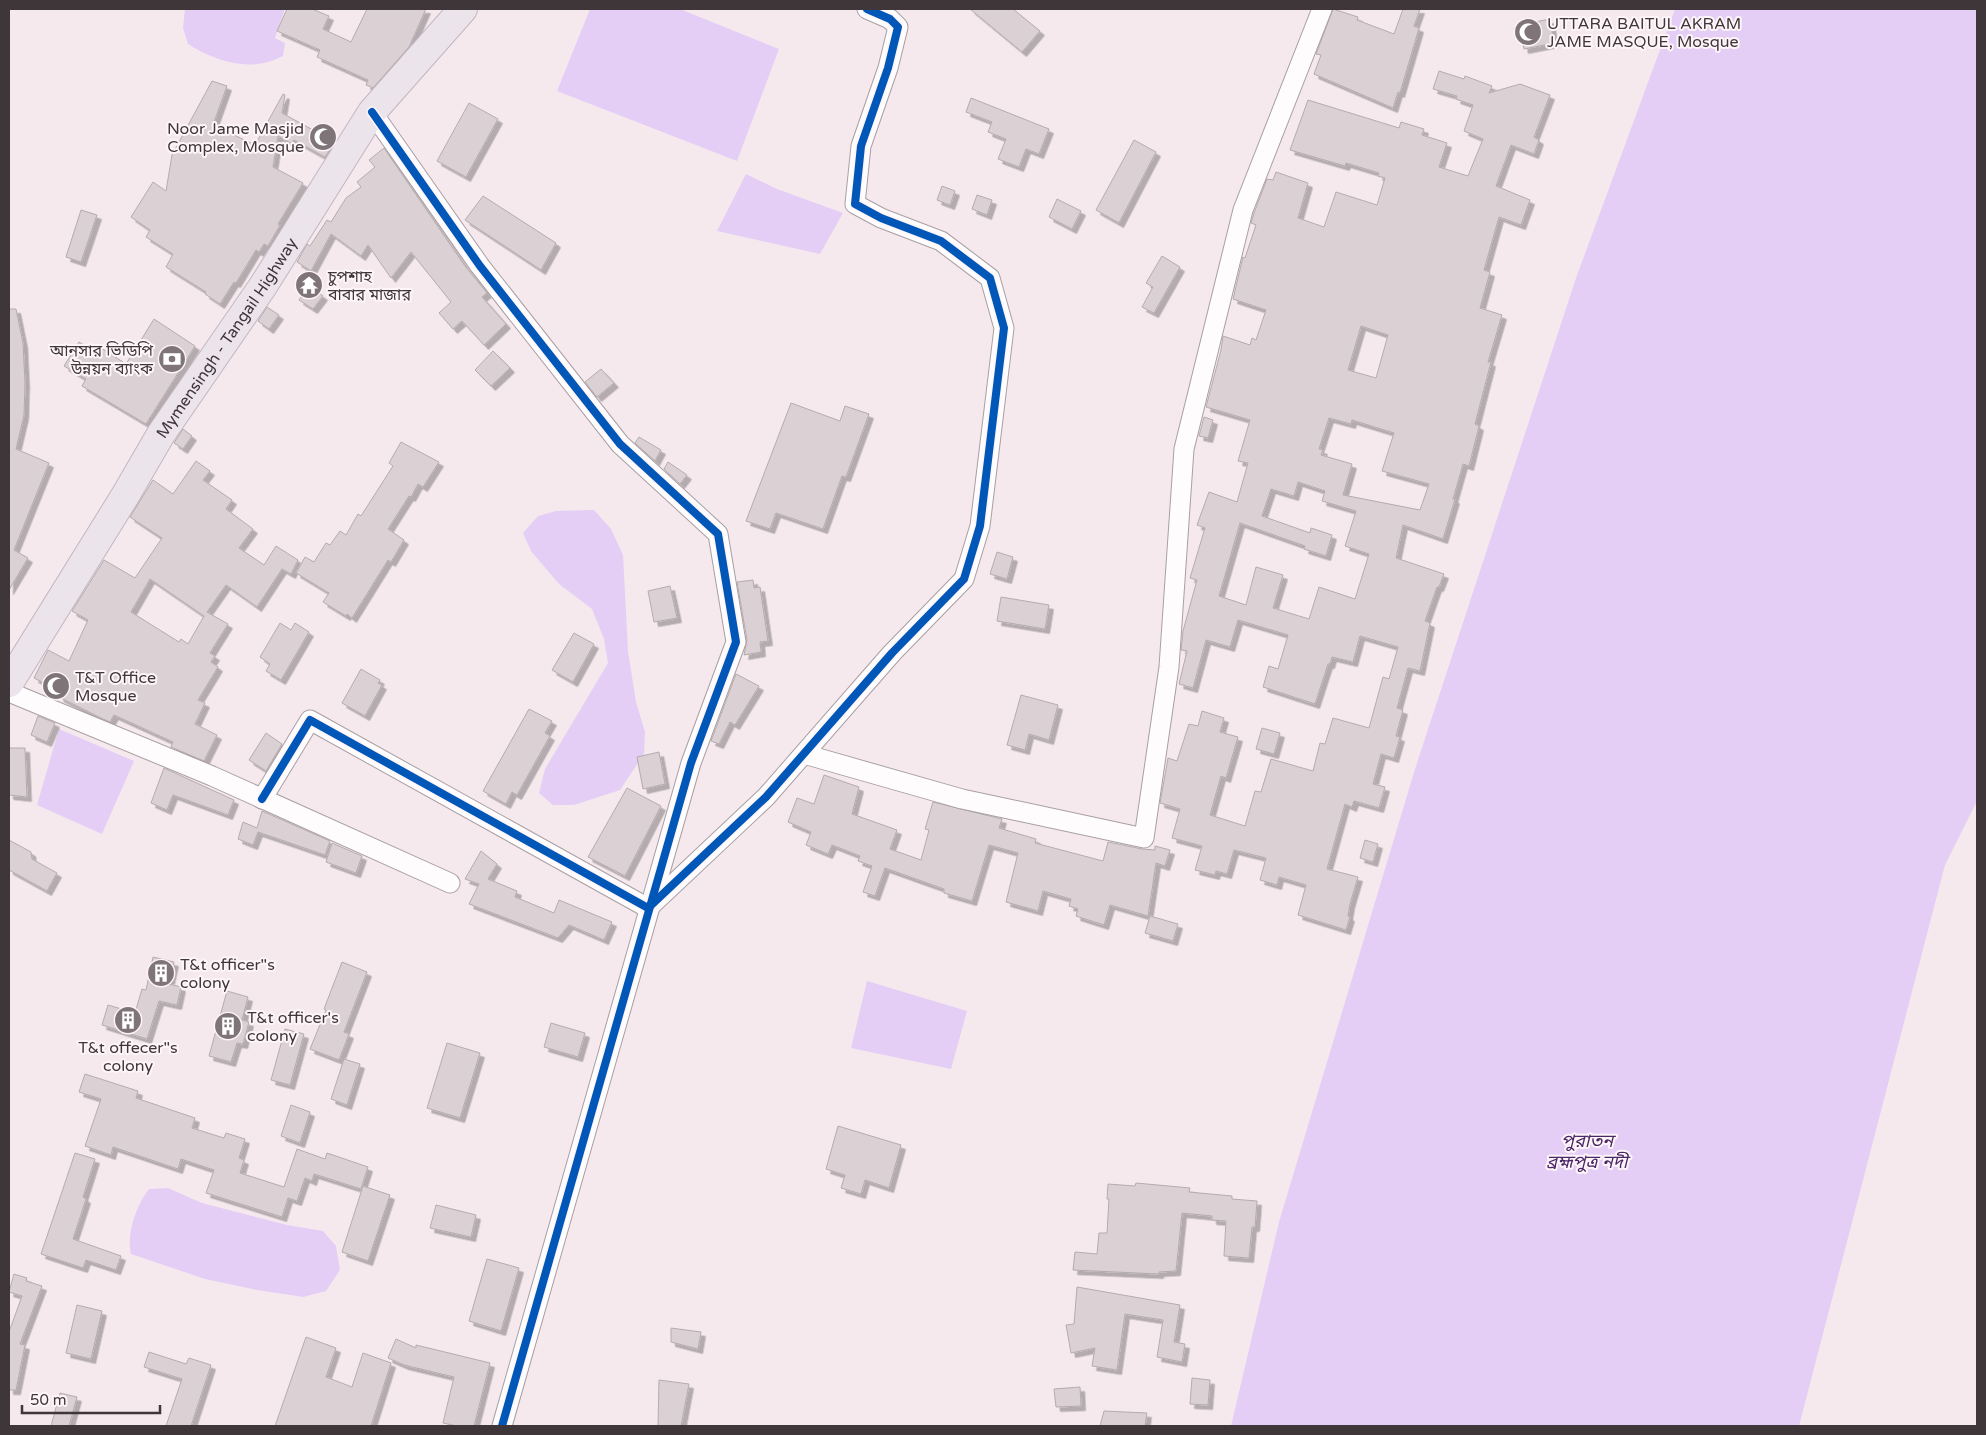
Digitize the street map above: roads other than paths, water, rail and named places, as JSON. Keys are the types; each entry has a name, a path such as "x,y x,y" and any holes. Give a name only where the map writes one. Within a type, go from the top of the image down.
{"highway":[{"name":"Mymensingh - Tangail Highway","path":"9,683 126,496 161,434 263,286 372,112 463,9"}],"street":[{"path":"648,908 766,797 892,653 964,579 980,526 1004,328 990,278 941,241 881,218 854,204 861,146 888,68 898,27 890,19 867,9"},
{"path":"804,754 962,799 1144,838 1169,667 1184,449 1243,210 1322,9"},
{"path":"372,112 480,266 620,444 718,534 736,642 691,763 648,908 502,1426"},
{"path":"9,692 262,798 450,883"},
{"path":"262,798 310,720 648,908"}],"water":[{"path":"185,9 285,9 275,38 285,43 283,56 259,64 247,64 234,63 210,56 188,44 183,28"},
{"path":"590,9 680,9 779,49 737,161 557,91"},
{"name":"পুরাতন ব্রহ্মপুত্র নদী","path":"1675,9 1977,9 1977,801 1945,865 1799,1426 1231,1426 1279,1222 1415,769 1576,278"},
{"path":"746,174 777,189 843,213 820,254 717,231"},
{"path":"594,510 611,529 623,555 628,651 636,702 645,732 644,754 620,790 574,805 553,805 539,793 545,769 608,663 604,639 592,609 559,584 531,551 523,533 538,516 556,511"},
{"path":"59,729 134,761 102,834 37,805"},
{"path":"867,981 967,1011 951,1069 851,1048"},
{"path":"168,1188 202,1203 287,1225 323,1231 336,1246 340,1270 326,1291 303,1297 205,1279 131,1254 131,1229 140,1203 149,1189"}],"place":[{"name":"UTTARA BAITUL AKRAM JAME MASQUE, Mosque","path":"1528,32"},
{"name":"Noor Jame Masjid Complex, Mosque","path":"323,137"},
{"name":"চুপশাহ বাবার মাজার","path":"309,285"},
{"name":"আনসার ভিডিপি উন্নয়ন ব্যাংক","path":"172,359"},
{"name":"T&T Office Mosque","path":"56,686"},
{"name":"T&t officer\"s colony","path":"161,973"},
{"name":"T&t offecer\"s colony","path":"128,1020"},
{"name":"T&t officer's colony","path":"228,1026"}]}
